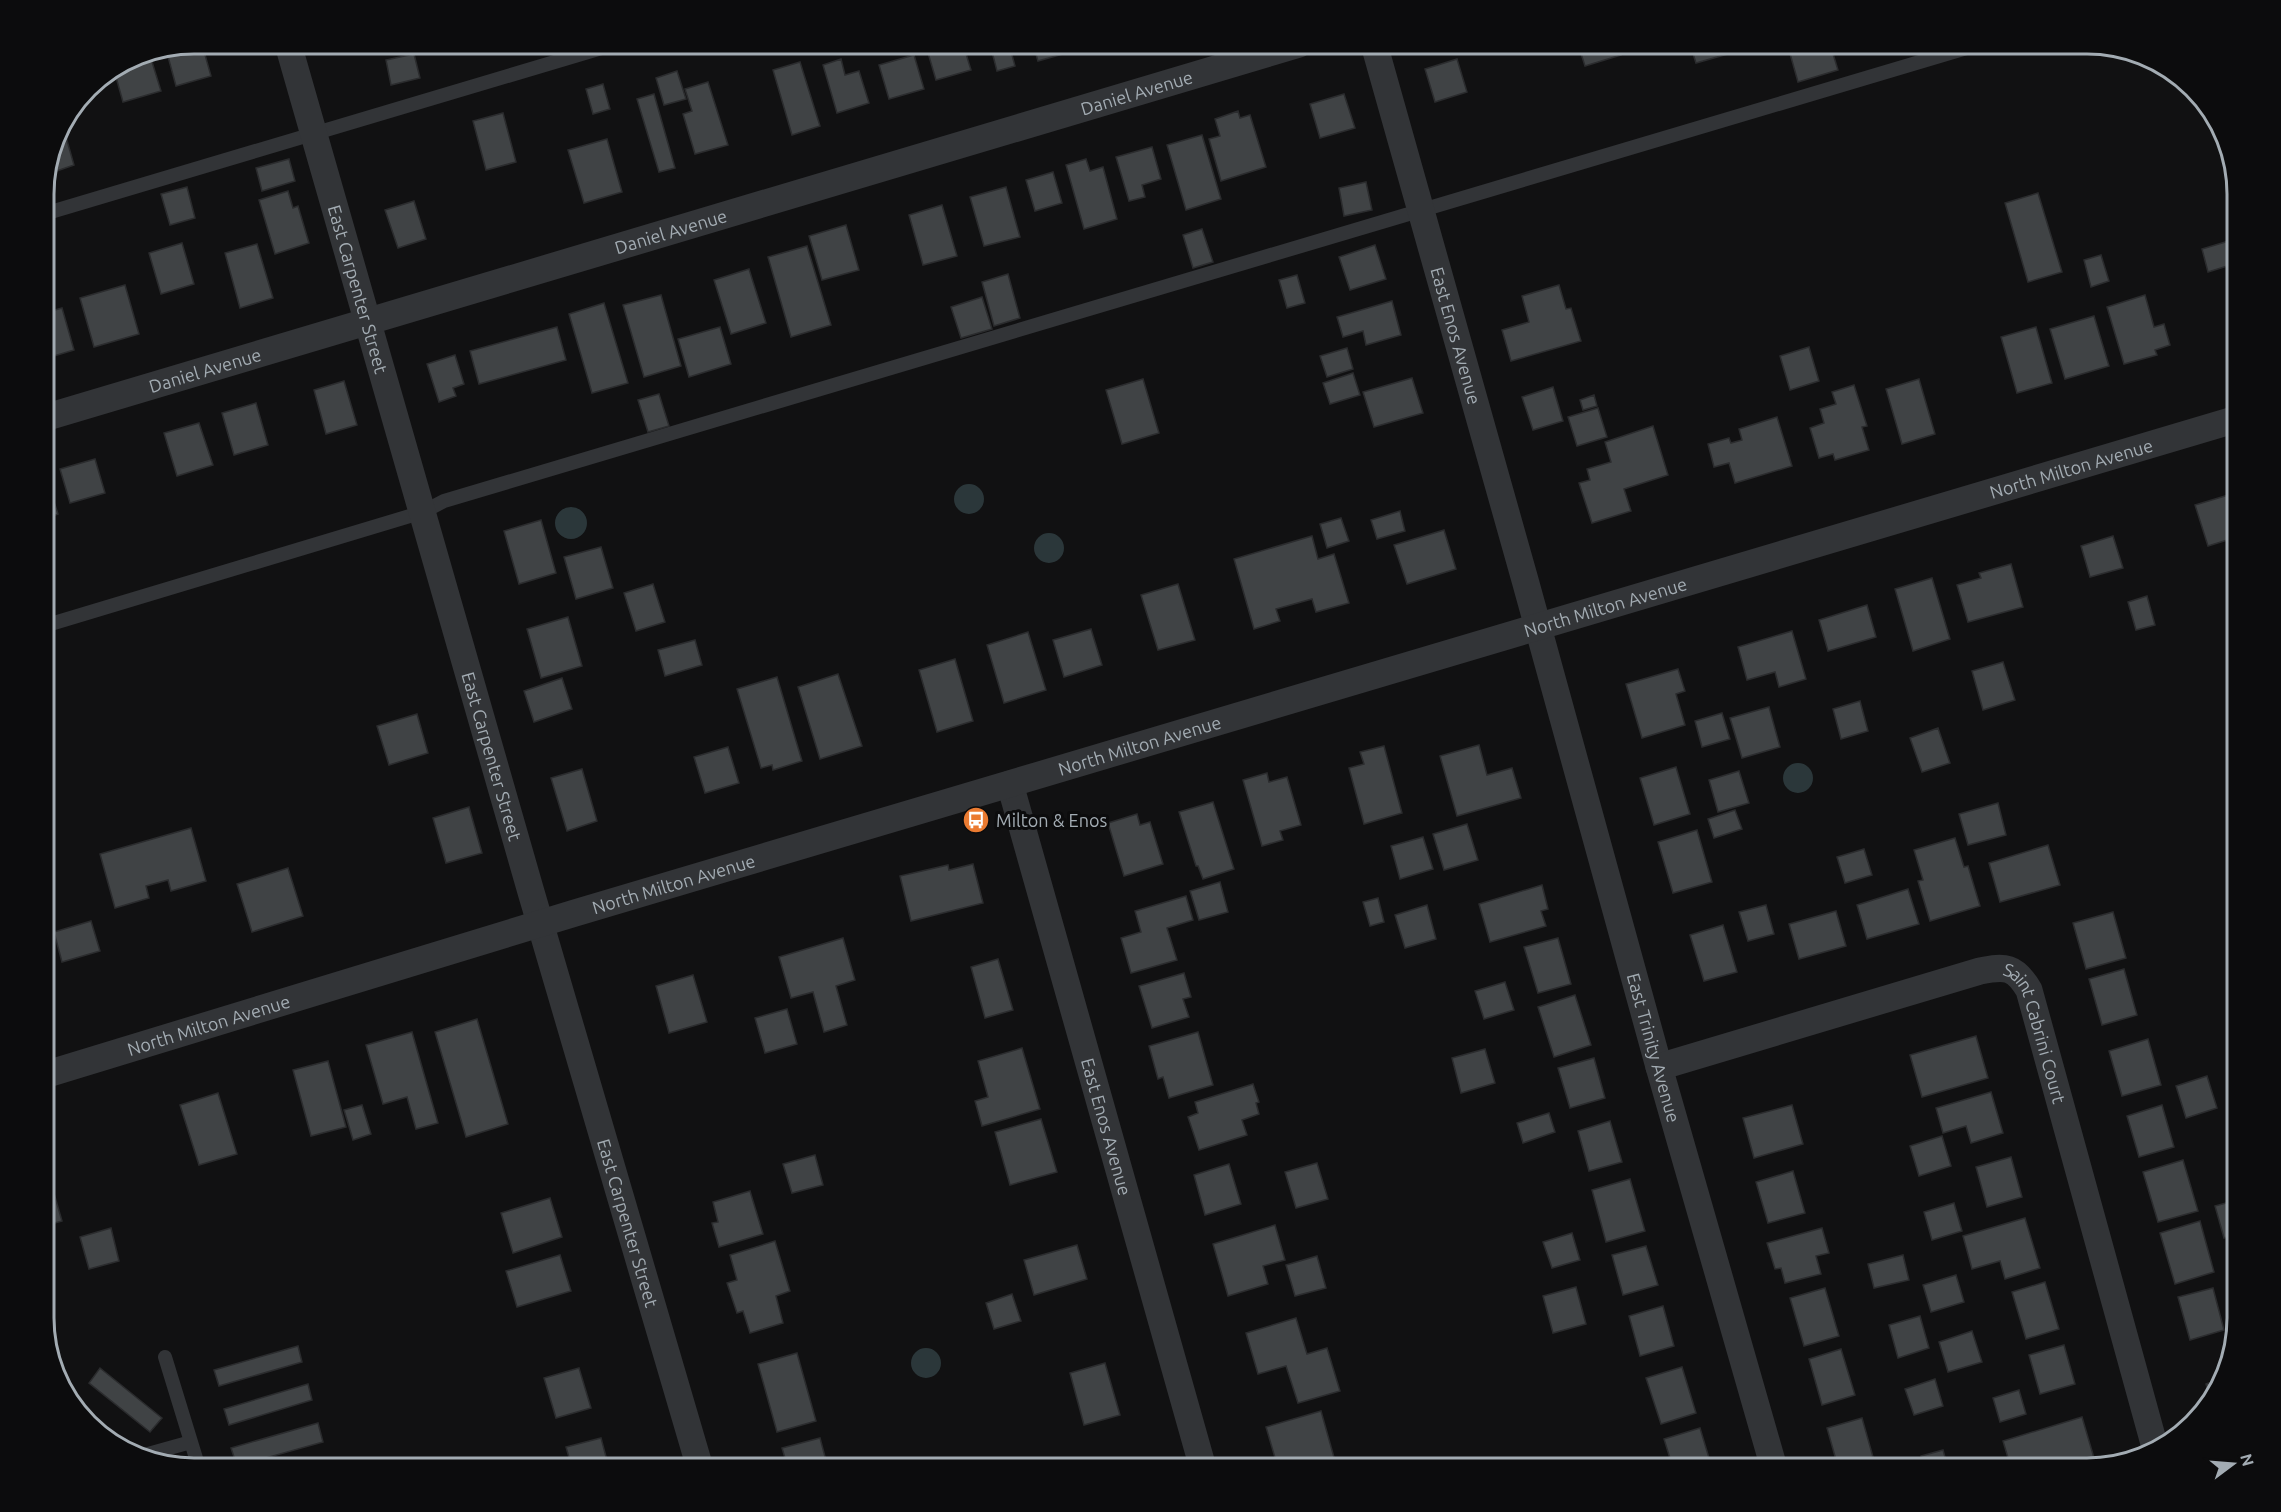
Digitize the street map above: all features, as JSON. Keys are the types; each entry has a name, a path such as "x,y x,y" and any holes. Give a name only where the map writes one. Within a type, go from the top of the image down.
{"street":[{"name":"East Carpenter Street","path":"291,54 540,924 697,1458"},
{"name":"Daniel Avenue","path":"54,415 1265,54"},
{"name":"East Enos Avenue","path":"1377,54 1538,627"},
{"name":"North Milton Avenue","path":"54,1072 540,924 2227,422"},
{"name":"East Trinity Avenue","path":"1538,627 1659,1067 1771,1458"},
{"name":"East Enos Avenue","path":"1010,784 1200,1458"},
{"name":"Saint Cabrini Court","path":"1659,1067 1980,971 2002,967 2021,976 2029,990 2153,1441"}],"lane":[{"path":"54,211 581,54"},
{"path":"54,623 423,513 444,501 1946,54"},
{"path":"165,1357 196,1458"},
{"path":"156,1452 191,1442"}],"shaded area":[{"path":"969,484 980,488 984,499 980,510 969,514 958,510 954,499 958,488"},
{"path":"571,507 582,512 587,523 582,534 571,539 560,534 555,523 560,512"},
{"path":"1049,533 1060,537 1064,548 1060,559 1049,563 1038,559 1034,548 1038,537"},
{"path":"1798,763 1809,767 1813,778 1809,789 1798,793 1787,789 1783,778 1787,767"},
{"path":"926,1348 937,1352 941,1363 937,1374 926,1378 915,1374 911,1363 915,1352"}],"building":[{"path":"205,54 211,76 176,86 168,57"},
{"path":"414,54 420,78 391,85 386,60"},
{"path":"928,54 966,54 971,70 936,80"},
{"path":"993,54 1012,54 1015,66 997,71"},
{"path":"1036,54 1063,54 1038,61"},
{"path":"1581,54 1621,54 1621,55 1585,66"},
{"path":"1693,54 1728,54 1696,63"},
{"path":"1790,54 1833,54 1838,70 1798,82"},
{"path":"914,55 924,89 889,99 879,65"},
{"path":"841,59 845,75 859,71 869,103 837,113 823,65"},
{"path":"1457,59 1467,92 1435,102 1425,69"},
{"path":"152,60 161,91 123,102 116,78"},
{"path":"800,62 820,126 792,135 773,70"},
{"path":"677,71 686,99 664,105 656,78"},
{"path":"708,82 728,145 695,154 683,114 692,111 685,89"},
{"path":"603,84 610,109 593,114 586,89"},
{"path":"654,94 675,168 659,172 637,99"},
{"path":"1344,94 1355,128 1320,138 1310,104"},
{"path":"1238,111 1240,118 1250,115 1266,167 1221,181 1209,139 1220,136 1215,119"},
{"path":"503,113 516,162 486,170 473,121"},
{"path":"1202,135 1221,199 1186,210 1167,145"},
{"path":"66,137 74,165 56,171 61,149"},
{"path":"607,139 622,192 584,203 568,150"},
{"path":"1152,147 1161,179 1142,185 1145,197 1129,201 1116,157"},
{"path":"289,159 295,181 262,191 256,168"},
{"path":"1086,159 1090,171 1103,167 1117,219 1084,229 1066,165"},
{"path":"1053,172 1062,203 1035,211 1026,180"},
{"path":"1366,182 1372,210 1344,216 1339,188"},
{"path":"187,187 195,218 170,225 161,194"},
{"path":"1006,187 1020,237 984,246 970,197"},
{"path":"288,191 293,208 298,206 309,243 275,254 259,200"},
{"path":"2038,193 2062,272 2028,282 2005,203"},
{"path":"414,201 426,239 398,248 385,210"},
{"path":"942,205 957,256 923,265 909,215"},
{"path":"846,225 859,270 822,280 809,236"},
{"path":"1202,229 1213,262 1193,268 1183,235"},
{"path":"2227,242 2227,266 2208,272 2202,249"},
{"path":"182,243 194,284 161,294 149,253"},
{"path":"257,244 273,298 240,308 225,253"},
{"path":"1375,245 1386,279 1350,290 1339,257"},
{"path":"807,246 831,325 791,337 768,257"},
{"path":"2101,255 2109,281 2091,287 2084,260"},
{"path":"749,269 766,323 731,334 714,280"},
{"path":"1008,274 1020,318 994,326 982,282"},
{"path":"1297,275 1305,303 1287,308 1279,280"},
{"path":"125,285 139,334 94,347 80,298"},
{"path":"1559,285 1566,309 1571,308 1581,341 1511,361 1502,330 1529,322 1522,296"},
{"path":"661,295 681,366 644,377 623,305"},
{"path":"2145,295 2154,327 2164,324 2170,345 2155,350 2157,355 2124,364 2107,307"},
{"path":"982,297 992,329 961,338 951,307"},
{"path":"1392,301 1401,335 1366,345 1363,331 1343,337 1337,317"},
{"path":"604,303 628,383 592,393 569,314"},
{"path":"62,308 74,350 54,356 54,310"},
{"path":"2094,316 2109,366 2065,379 2050,329"},
{"path":"557,327 566,360 479,384 470,351"},
{"path":"720,327 731,364 689,377 678,339"},
{"path":"2036,327 2052,383 2017,393 2001,337"},
{"path":"1809,347 1819,381 1790,390 1780,356"},
{"path":"1347,348 1353,369 1327,377 1320,356"},
{"path":"455,355 464,384 453,388 456,396 439,402 427,364"},
{"path":"1353,373 1360,395 1330,404 1323,383"},
{"path":"1412,378 1423,413 1374,427 1363,392"},
{"path":"1143,379 1159,433 1122,444 1106,390"},
{"path":"1919,379 1935,434 1902,444 1886,389"},
{"path":"344,381 357,425 326,434 314,390"},
{"path":"1854,385 1867,426 1862,427 1869,450 1835,460 1833,454 1819,458 1810,428 1824,423 1820,409 1836,404 1832,392"},
{"path":"1553,387 1563,421 1533,430 1522,397"},
{"path":"659,394 669,426 648,432 638,400"},
{"path":"1594,395 1597,406 1583,410 1580,400"},
{"path":"256,403 268,445 234,455 222,413"},
{"path":"1598,408 1607,437 1577,446 1568,417"},
{"path":"1777,417 1792,466 1735,483 1729,463 1714,467 1708,444 1729,438 1731,443 1742,440 1739,429"},
{"path":"199,423 213,465 177,476 164,433"},
{"path":"1653,426 1668,475 1624,489 1631,511 1592,523 1579,483 1590,480 1587,469 1611,462 1605,442"},
{"path":"95,459 105,493 70,503 60,469"},
{"path":"2227,495 2227,540 2208,546 2195,505"},
{"path":"54,502 58,514 54,515"},
{"path":"1400,511 1405,531 1377,539 1371,520"},
{"path":"1341,518 1349,541 1327,548 1320,524"},
{"path":"541,520 556,573 519,584 504,531"},
{"path":"1444,530 1456,569 1407,584 1394,545"},
{"path":"1312,536 1318,559 1334,554 1349,603 1316,612 1312,599 1276,609 1280,621 1254,629 1234,559"},
{"path":"2113,536 2123,568 2090,577 2081,546"},
{"path":"601,547 613,588 576,599 564,557"},
{"path":"2011,564 2023,607 1968,622 1957,585 1981,578 1979,573"},
{"path":"1932,578 1950,639 1913,651 1895,589"},
{"path":"653,584 665,622 636,631 624,593"},
{"path":"1178,584 1195,640 1158,650 1141,595"},
{"path":"2147,596 2155,625 2136,630 2128,602"},
{"path":"1867,605 1876,637 1828,651 1819,620"},
{"path":"568,617 582,666 541,678 527,629"},
{"path":"1091,629 1102,665 1064,677 1053,640"},
{"path":"1792,631 1806,679 1779,687 1775,672 1747,680 1738,647"},
{"path":"1028,632 1046,690 1004,703 987,645"},
{"path":"695,640 702,665 665,676 658,650"},
{"path":"955,659 973,721 937,732 919,670"},
{"path":"2003,662 2015,700 1983,710 1972,671"},
{"path":"1678,669 1685,691 1676,694 1685,725 1642,738 1626,684"},
{"path":"838,674 862,746 820,759 798,687"},
{"path":"777,677 802,761 773,770 772,765 761,768 737,689"},
{"path":"562,678 572,709 534,722 524,691"},
{"path":"1860,701 1868,731 1841,739 1833,709"},
{"path":"1769,707 1780,747 1742,758 1730,718"},
{"path":"1722,713 1730,739 1702,747 1695,721"},
{"path":"417,714 428,753 389,765 377,726"},
{"path":"1938,728 1950,763 1922,772 1910,738"},
{"path":"1479,745 1487,775 1512,768 1521,798 1457,816 1440,756"},
{"path":"1384,746 1402,813 1364,824 1349,768 1364,764 1360,752"},
{"path":"728,747 739,783 705,793 694,757"},
{"path":"1676,767 1690,814 1654,825 1640,778"},
{"path":"582,769 597,821 567,831 551,778"},
{"path":"1739,771 1749,803 1718,812 1709,780"},
{"path":"1267,773 1269,782 1287,777 1301,825 1280,831 1283,840 1262,846 1243,780"},
{"path":"1213,802 1234,869 1203,879 1196,866 1179,812"},
{"path":"1998,803 2006,835 1968,845 1959,814"},
{"path":"469,807 482,853 446,863 433,818"},
{"path":"1735,810 1742,829 1714,838 1708,819"},
{"path":"1137,814 1140,825 1150,822 1163,864 1124,876 1108,823"},
{"path":"1467,824 1478,860 1444,870 1433,834"},
{"path":"191,828 206,881 171,891 168,880 146,886 149,898 115,908 100,854"},
{"path":"1697,830 1712,882 1673,893 1658,842"},
{"path":"1423,837 1433,869 1400,879 1391,846"},
{"path":"1955,838 1964,867 1968,866 1980,906 1930,921 1918,881 1923,880 1914,850"},
{"path":"2048,845 2060,885 2000,902 1989,863"},
{"path":"1864,849 1872,875 1845,883 1837,857"},
{"path":"973,864 983,903 911,921 900,876 948,865 949,870"},
{"path":"288,868 303,916 252,932 237,884"},
{"path":"1220,882 1228,912 1199,920 1190,891"},
{"path":"1542,885 1548,909 1541,911 1546,926 1490,942 1479,904"},
{"path":"1908,889 1919,924 1867,939 1857,905"},
{"path":"1186,896 1193,920 1167,928 1177,960 1131,973 1121,938 1141,932 1135,911"},
{"path":"1378,898 1384,922 1370,926 1363,902"},
{"path":"1427,905 1436,939 1405,948 1395,915"},
{"path":"1766,905 1774,934 1748,941 1739,912"},
{"path":"1836,911 1846,946 1799,959 1789,924"},
{"path":"2113,912 2126,958 2086,969 2073,923"},
{"path":"91,921 100,951 62,962 54,932"},
{"path":"1723,925 1737,972 1704,981 1690,935"},
{"path":"843,938 855,980 836,986 847,1025 824,1032 813,992 791,998 779,957"},
{"path":"1558,938 1571,984 1538,993 1524,947"},
{"path":"998,959 1013,1010 985,1018 971,967"},
{"path":"2124,969 2137,1015 2102,1025 2089,979"},
{"path":"1184,973 1191,997 1183,999 1189,1017 1152,1028 1139,986"},
{"path":"693,975 707,1022 669,1033 656,986"},
{"path":"1505,982 1514,1010 1484,1019 1475,991"},
{"path":"1575,995 1591,1045 1554,1057 1538,1007"},
{"path":"787,1009 797,1044 765,1053 755,1018"},
{"path":"477,1019 508,1124 466,1137 435,1032"},
{"path":"412,1032 438,1123 416,1129 407,1097 383,1104 366,1045"},
{"path":"1198,1032 1213,1085 1169,1098 1163,1077 1158,1079 1149,1046"},
{"path":"1976,1036 1988,1078 1922,1097 1910,1055"},
{"path":"2148,1039 2161,1085 2122,1096 2109,1051"},
{"path":"1022,1048 1040,1109 982,1126 975,1101 988,1097 978,1061"},
{"path":"1485,1049 1495,1083 1461,1093 1452,1058"},
{"path":"1594,1058 1605,1098 1570,1108 1558,1068"},
{"path":"328,1061 346,1127 311,1136 293,1070"},
{"path":"2207,1076 2217,1108 2186,1118 2176,1086"},
{"path":"1253,1084 1259,1102 1256,1103 1259,1114 1242,1120 1247,1135 1199,1150 1188,1117 1198,1113 1195,1102"},
{"path":"1991,1092 2003,1133 1971,1143 1966,1126 1943,1133 1936,1108"},
{"path":"218,1093 237,1154 199,1165 180,1105"},
{"path":"362,1105 371,1134 353,1140 344,1110"},
{"path":"1792,1105 1803,1144 1754,1158 1743,1118"},
{"path":"2162,1105 2174,1147 2139,1157 2127,1116"},
{"path":"1549,1113 1555,1132 1523,1143 1517,1123"},
{"path":"1041,1119 1057,1172 1010,1185 995,1132"},
{"path":"1610,1121 1622,1162 1589,1171 1578,1131"},
{"path":"1942,1136 1951,1166 1919,1176 1910,1146"},
{"path":"815,1155 823,1185 792,1193 783,1164"},
{"path":"2011,1157 2022,1197 1987,1207 1976,1167"},
{"path":"2183,1160 2198,1211 2158,1222 2143,1172"},
{"path":"1317,1163 1328,1199 1296,1208 1285,1172"},
{"path":"1229,1164 1241,1204 1205,1215 1194,1175"},
{"path":"1793,1171 1805,1213 1768,1223 1756,1182"},
{"path":"1630,1179 1645,1231 1606,1242 1592,1190"},
{"path":"750,1191 763,1234 719,1247 712,1223 718,1222 713,1202"},
{"path":"54,1193 62,1221 54,1223"},
{"path":"550,1198 562,1237 513,1253 501,1213"},
{"path":"1954,1203 1962,1231 1932,1240 1924,1212"},
{"path":"2227,1203 2227,1237 2224,1238 2215,1206"},
{"path":"2025,1218 2040,1268 2005,1279 2000,1261 1972,1269 1963,1236"},
{"path":"2200,1221 2214,1272 2175,1284 2160,1233"},
{"path":"1275,1225 1285,1260 1263,1266 1268,1284 1228,1296 1213,1244"},
{"path":"111,1228 119,1261 89,1269 80,1237"},
{"path":"1822,1228 1829,1253 1816,1256 1821,1274 1785,1283 1781,1268 1775,1269 1767,1243"},
{"path":"1572,1233 1580,1260 1552,1268 1543,1242"},
{"path":"775,1241 790,1291 776,1296 783,1323 750,1333 743,1311 737,1313 727,1283 737,1280 730,1255"},
{"path":"1077,1245 1087,1279 1034,1295 1024,1260"},
{"path":"1646,1246 1658,1285 1623,1295 1612,1255"},
{"path":"560,1255 571,1291 517,1307 506,1271"},
{"path":"1903,1255 1909,1280 1874,1288 1868,1264"},
{"path":"1317,1256 1326,1288 1295,1296 1286,1265"},
{"path":"1956,1275 1964,1302 1931,1312 1923,1285"},
{"path":"2045,1282 2059,1329 2026,1339 2012,1292"},
{"path":"1576,1287 1586,1324 1553,1333 1543,1296"},
{"path":"1825,1288 1839,1336 1804,1346 1790,1298"},
{"path":"2213,1288 2224,1330 2190,1340 2178,1297"},
{"path":"1012,1294 1021,1321 994,1329 986,1303"},
{"path":"1663,1306 1674,1346 1640,1356 1629,1316"},
{"path":"1920,1316 1929,1348 1898,1358 1889,1325"},
{"path":"1296,1318 1307,1354 1327,1348 1340,1391 1298,1403 1286,1366 1258,1374 1246,1333"},
{"path":"1972,1331 1982,1362 1948,1372 1939,1342"},
{"path":"2064,1345 2075,1384 2040,1394 2029,1355"},
{"path":"298,1346 302,1362 219,1386 214,1370"},
{"path":"1841,1349 1855,1395 1822,1405 1809,1359"},
{"path":"797,1353 816,1421 777,1432 758,1364"},
{"path":"1105,1363 1120,1415 1084,1425 1070,1373"},
{"path":"1682,1367 1696,1413 1661,1424 1646,1378"},
{"path":"100,1368 162,1418 150,1432 89,1383"},
{"path":"579,1368 591,1408 556,1418 544,1378"},
{"path":"1935,1379 1943,1406 1914,1415 1905,1389"},
{"path":"308,1384 312,1400 229,1425 224,1409"},
{"path":"2019,1390 2026,1414 2000,1422 1993,1398"},
{"path":"1321,1411 1334,1458 1275,1458 1266,1427"},
{"path":"2082,1417 2094,1458 2008,1458 2003,1441"},
{"path":"1862,1418 1873,1457 1835,1458 1827,1428"},
{"path":"318,1423 323,1442 266,1458 234,1458 231,1448"},
{"path":"1700,1428 1709,1458 1670,1458 1664,1439"},
{"path":"601,1438 606,1458 569,1458 566,1447"},
{"path":"820,1438 825,1458 785,1458 782,1448"},
{"path":"1943,1450 1945,1458 1922,1458 1921,1456"}],"place":[{"name":"Milton & Enos","path":"976,820"}]}
